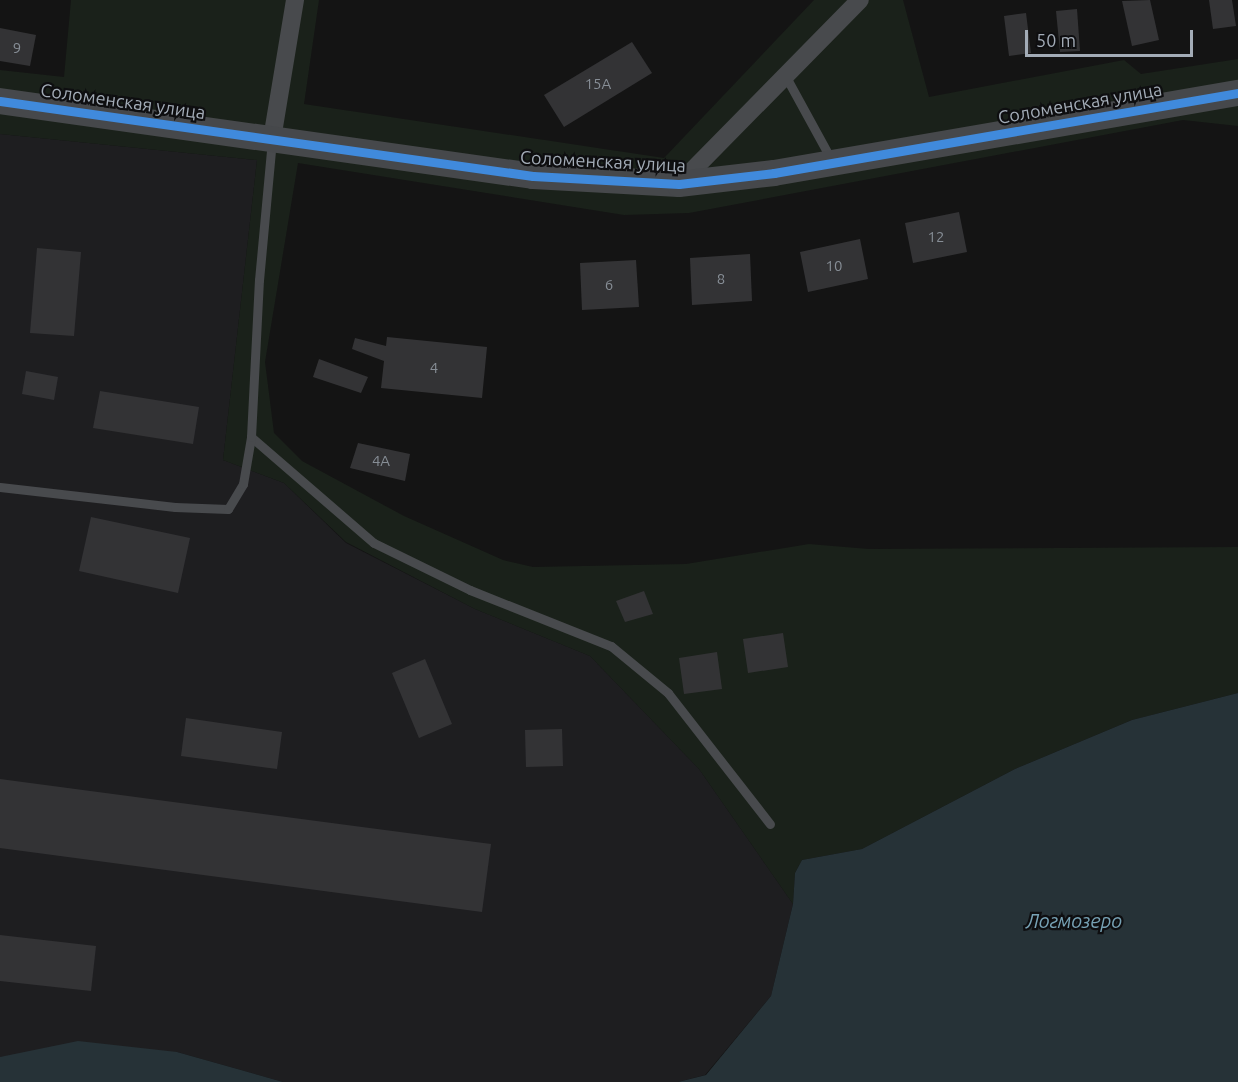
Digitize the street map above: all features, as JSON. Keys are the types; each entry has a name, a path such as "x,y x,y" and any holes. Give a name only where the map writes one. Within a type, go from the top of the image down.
{"street":[{"path":"272,139 295,0"},
{"path":"679,184 861,0"},
{"name":"Соломенская улица","path":"0,101 533,176 679,184 833,163 1238,93"}],"lane":[{"path":"786,77 833,163"},
{"path":"0,487 175,507 228,509 243,483 251,437 259,280 272,139"},
{"path":"251,437 375,543 470,590 611,646 668,693 770,824"}],"shaded area":[{"path":"71,0 319,0 304,104 664,158 814,0 903,0 929,97 1124,60 1141,74 1238,59 1238,126 1183,120 689,213 624,215 298,163 265,362 274,433 302,461 404,516 503,560 533,567 686,564 809,544 869,549 1238,547 1238,693 1132,720 1015,769 862,849 802,860 795,873 793,904 699,769 590,656 475,609 346,542 284,483 223,460 257,160 0,134 0,70 64,77"},
{"path":"0,134 257,160 223,460 284,483 346,543 475,609 590,656 699,769 793,904 771,996 705,1075 678,1082 283,1082 177,1052 0,1057"}],"water":[{"name":"Логмозеро","path":"1238,693 1238,1082 678,1082 706,1075 771,996 793,904 795,873 802,860 862,849 1015,769 1132,720"},
{"path":"78,1041 177,1052 283,1082 0,1082 0,1057"}],"building":[{"path":"1150,0 1159,40 1132,46 1122,1"},
{"path":"1209,0 1232,0 1236,26 1213,29"},
{"path":"1077,9 1080,51 1060,52 1056,11"},
{"path":"1026,13 1031,53 1009,56 1004,16"},
{"path":"0,28 36,35 30,66 0,61"},
{"path":"632,42 652,73 564,127 544,95"},
{"path":"959,212 967,252 913,263 905,223"},
{"path":"860,239 868,279 808,292 800,252"},
{"path":"37,248 81,252 74,336 30,333"},
{"path":"750,254 752,301 692,305 690,258"},
{"path":"636,260 639,307 582,310 580,263"},
{"path":"387,337 487,347 482,398 381,388 384,361 352,349 355,338 386,346"},
{"path":"319,359 368,377 361,393 313,377"},
{"path":"26,371 58,377 54,400 22,394"},
{"path":"100,391 199,407 193,444 93,428"},
{"path":"358,443 410,454 405,481 350,468"},
{"path":"91,517 190,538 178,593 79,571"},
{"path":"644,591 653,614 625,622 616,601"},
{"path":"783,633 788,667 748,673 743,639"},
{"path":"717,652 722,689 684,694 679,658"},
{"path":"425,659 452,724 419,738 392,673"},
{"path":"186,718 282,732 277,769 181,756"},
{"path":"562,729 563,766 526,767 525,730"},
{"path":"0,779 491,844 482,912 0,848"},
{"path":"0,935 96,946 91,991 0,981"}],"cycle path":[{"path":"0,101 533,176 679,184 774,173 1238,93"}]}
